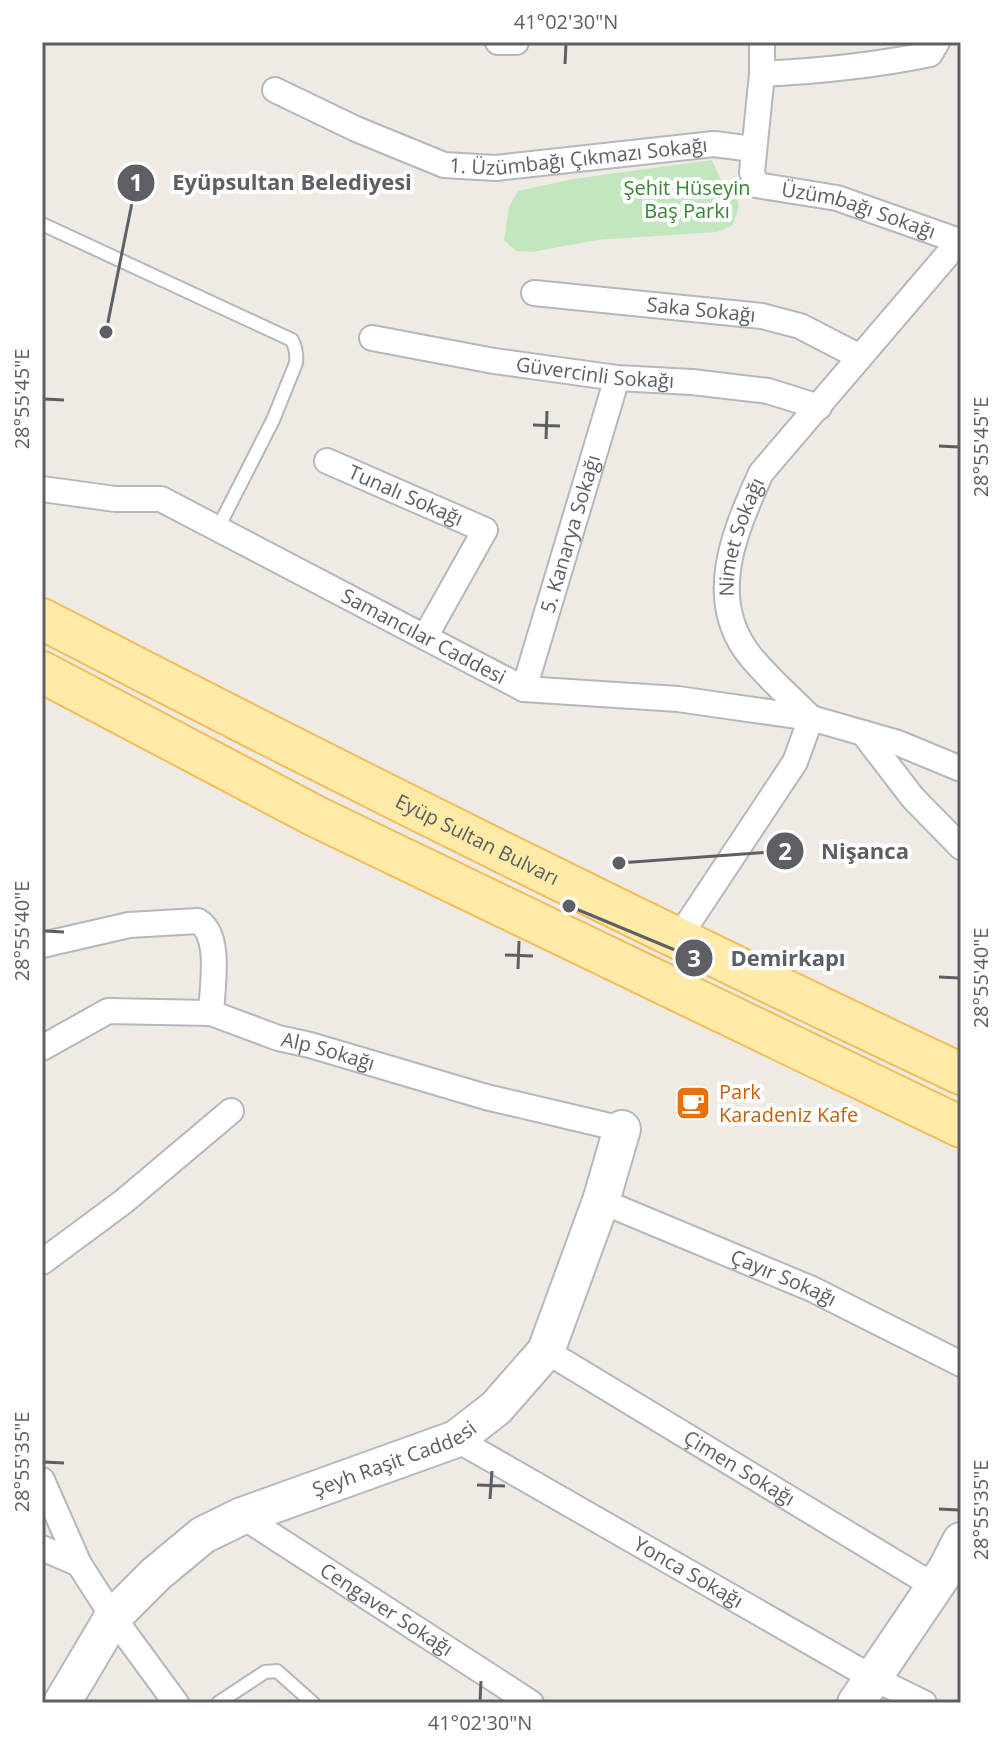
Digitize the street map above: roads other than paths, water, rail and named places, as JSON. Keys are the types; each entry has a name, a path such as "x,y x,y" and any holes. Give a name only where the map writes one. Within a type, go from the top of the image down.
{"main road":[{"name":"Eyüp Sultan Bulvarı","path":"42,619 260,732 785,991 961,1074"},
{"path":"42,672 315,816 961,1127"}],"street":[{"path":"498,42 516,42"},
{"name":"Üzümbağı Sokağı","path":"762,42 762,74 752,172 756,185 837,198 960,240"},
{"path":"762,74 843,70 896,61 930,54 937,42"},
{"name":"1. Üzümbağı Çıkmazı Sokağı","path":"275,90 356,129 444,165 496,168 714,144 753,149"},
{"name":"Nimet Sokağı","path":"811,718 749,656 732,622 725,589 731,549 761,473 960,240"},
{"name":"Saka Sokağı","path":"534,293 762,316 800,326 860,357"},
{"name":"Güvercinli Sokağı","path":"372,338 494,361 617,378 692,382 768,391 819,407"},
{"name":"5. Kanarya Sokağı","path":"524,689 617,378"},
{"name":"Tunalı Sokağı","path":"327,461 485,530 425,637"},
{"name":"Samancılar Caddesi","path":"42,489 115,499 161,499 524,689 678,699 743,711 811,718 898,743 961,769"},
{"path":"679,937 795,762 811,718"},
{"path":"863,733 913,798 961,847"},
{"path":"42,945 129,925 198,921 207,926 213,942 211,1013"},
{"name":"Alp Sokağı","path":"42,1048 108,1011 211,1013 278,1038 486,1097 622,1129"},
{"path":"42,1262 123,1202 231,1111"},
{"name":"Şeyh Raşit Caddesi","path":"62,1703 113,1617 156,1574 203,1535 242,1516 456,1439 496,1408 546,1351 601,1201 622,1129"},
{"name":"Çayır Sokağı","path":"601,1201 812,1289 961,1364"},
{"name":"Çimen Sokağı","path":"546,1351 934,1586"},
{"name":"Yonca Sokağı","path":"456,1439 864,1690 924,1703"},
{"path":"42,1480 79,1564 113,1617 176,1703"},
{"name":"Cengaver Sokağı","path":"242,1516 531,1703"},
{"path":"864,1690 960,1545"},
{"path":"42,1548 79,1564"}],"lane":[{"path":"42,224 292,340 297,354 290,377 273,420 218,528"},
{"path":"218,1703 265,1672 277,1671 313,1703"}],"place":[{"name":"Eyüpsultan Belediyesi","path":"106,332"},
{"name":"Nişanca","path":"619,863"},
{"name":"Demirkapı","path":"569,906"},
{"name":"Park Karadeniz Kafe","path":"693,1103"}],"park label":[{"name":"Şehit Hüseyin Baş Parkı","path":"687,200"}]}
